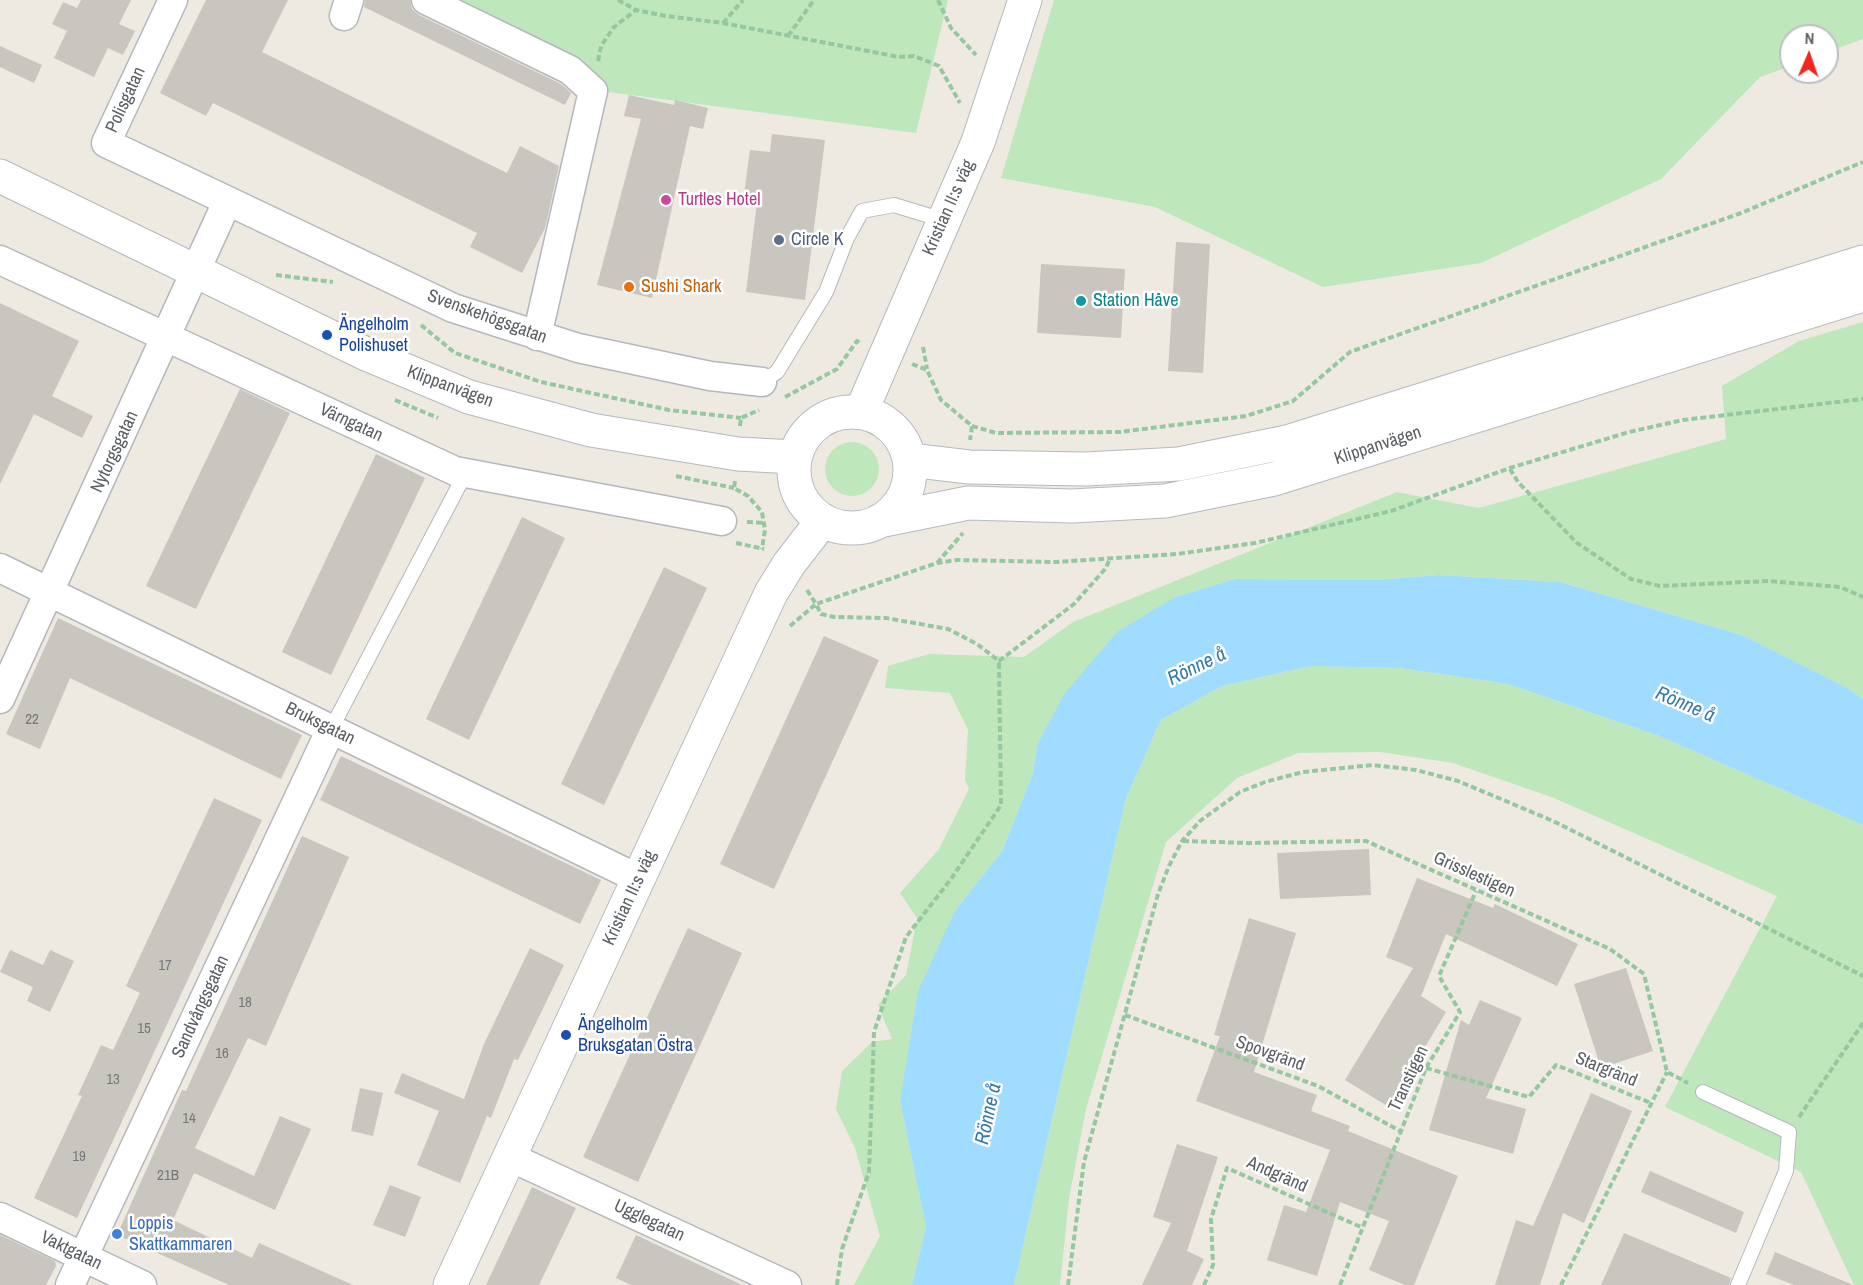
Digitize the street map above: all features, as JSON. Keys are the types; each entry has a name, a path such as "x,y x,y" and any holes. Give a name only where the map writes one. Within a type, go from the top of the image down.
{"main road":[{"name":"Kristian II:s väg","path":"861,412 978,142 1025,0"},
{"name":"Klippanvägen","path":"0,176 364,353 469,397 591,430 738,454 795,457 794,472 802,499 823,520 836,526 851,528 968,502 1072,506 1165,501 1274,479 1863,295"},
{"name":"Klippanvägen","path":"879,521 901,502 910,475 910,460 969,467 1086,470 1179,464 1287,442 1863,262"},
{"path":"795,457 800,443 819,422 846,412 861,412 875,416 893,428 906,446 910,460"},
{"name":"Kristian II:s väg","path":"450,1285 771,593 776,556 823,520"}],"street":[{"name":"Polisgatan","path":"173,0 106,143 227,202"},
{"path":"426,0 570,70 593,91 537,336"},
{"name":"Nytorgsgatan","path":"0,699 51,593 227,202"},
{"name":"Svenskehögsgatan","path":"227,202 453,308 537,336 650,365 710,376 762,382"},
{"name":"Värngatan","path":"0,260 465,474 722,521"},
{"name":"Bruksgatan","path":"0,568 639,879"},
{"name":"Sandvångsgatan","path":"70,1285 331,729"},
{"name":"Ugglegatan","path":"510,1157 787,1285"},
{"name":"Vaktgatan","path":"0,1217 142,1285"}],"lane":[{"path":"762,382 777,372 826,292 847,238 862,211 894,205 943,220"},
{"path":"331,729 465,474"},
{"path":"1703,1092 1789,1132 1786,1171 1738,1285"}],"path":[{"path":"618,0 636,10 723,23 900,57 914,57 939,66 964,109"},
{"path":"723,23 743,0"},
{"path":"788,36 814,0"},
{"path":"938,0 951,28 982,62"},
{"path":"593,91 601,46 614,27 636,10"},
{"path":"972,426 996,433 1120,432 1246,416 1293,401 1350,352 1741,213 1863,162"},
{"path":"816,604 938,562 957,560 1056,562 1177,554 1255,543 1347,524 1391,511 1510,468 1629,432 1683,420 1863,399"},
{"path":"1510,468 1518,482 1577,543 1631,579 1660,586 1769,581 1840,587 1863,597"},
{"path":"776,556 816,604 821,614 834,617 886,618 948,630 977,644 999,661"},
{"path":"999,661 1074,604 1106,568 1110,558"},
{"path":"837,1285 842,1249 869,1172 874,1032 906,937 951,879 1001,805 999,661"},
{"path":"1068,1285 1084,1162 1158,894 1182,841 1200,821 1239,792 1303,772 1373,765 1416,770 1458,781 1553,821 1863,976"},
{"name":"Grisslestigen","path":"1182,841 1248,843 1366,841 1610,949 1644,974 1666,1072"},
{"name":"Transtigen","path":"1341,1284 1361,1227 1426,1068 1460,1012 1439,976 1476,891"},
{"name":"Spovgränd","path":"1125,1014 1318,1086 1400,1131"},
{"path":"1789,1132 1863,1023"},
{"name":"Stargränd","path":"1426,1068 1529,1097 1556,1065 1651,1103"},
{"path":"1561,1285 1666,1072 1703,1092"},
{"name":"Andgränd","path":"1204,1285 1213,1265 1211,1219 1227,1168 1361,1227"}],"green space":[{"path":"449,0 948,0 916,133 601,91"},
{"path":"1054,0 1863,0 1863,39 1839,48 1839,24 1779,24 1779,70 1760,77 1661,179 1481,263 1323,287 1155,207 1001,178"},
{"path":"1863,322 1863,699 1742,635 1560,582 1439,575 1374,580 1235,579 1175,597 1037,745 1033,773 1002,851 955,911 900,1101 926,1227 912,1285 854,1285 880,1236 855,1148 836,1109 842,1071 872,1042 892,1039 878,1005 906,975 917,918 900,893 939,849 969,789 965,780 968,730 950,693 885,688 888,666 929,654 1024,657 1073,622 1397,492 1479,508 1726,439 1722,386 1799,341"},
{"path":"847,442 857,442 867,446 875,454 879,469 875,484 867,492 857,496 847,496 837,492 829,484 825,474 825,464 829,454 837,446"},
{"path":"1311,666 1400,668 1508,684 1659,736 1863,825 1863,1285 1854,1285 1801,1172 1665,1107 1777,896 1554,798 1453,763 1380,752 1298,753 1237,778 1166,842 1086,1109 1069,1199 1060,1285 1014,1285 1126,798 1161,720 1222,686"}],"water":[{"name":"Rönne å","path":"1439,575 1560,582 1742,635 1845,687 1863,699 1863,825 1659,736 1508,684 1400,668 1311,666 1222,686 1161,720 1126,798 1014,1285 912,1285 926,1227 900,1101 918,991 955,911 1002,851 1033,773 1037,745 1065,693 1117,632 1175,597 1235,579 1374,580"}],"building":[{"path":"81,0 131,0 119,24 135,31 123,55 108,48 94,77 54,58 67,31 52,24 63,2 77,8"},
{"path":"206,0 288,0 262,52 507,173 520,146 559,166 545,228 522,273 470,247 477,233 213,103 206,116 160,93"},
{"path":"365,0 410,0 412,9 419,15 561,84 571,93 565,105 364,7"},
{"path":"0,46 42,65 34,83 0,67"},
{"path":"629,95 674,105 675,100 708,108 703,129 690,126 652,298 597,285 641,119 624,116"},
{"path":"772,134 825,140 805,300 746,292 757,202 743,201 750,150 770,152"},
{"path":"1176,242 1210,244 1203,373 1168,371"},
{"name":"Station Håve","path":"1041,264 1125,269 1121,338 1037,333"},
{"path":"0,303 79,341 52,396 93,416 82,438 34,414 0,484"},
{"path":"240,389 290,413 196,609 146,586"},
{"path":"376,454 425,478 331,675 282,652"},
{"path":"522,517 565,538 469,740 426,719"},
{"path":"664,567 707,588 604,805 561,784"},
{"path":"58,618 302,735 281,779 70,678 40,749 6,734"},
{"path":"824,636 879,660 774,889 720,864"},
{"path":"341,756 601,880 580,924 320,800"},
{"path":"214,798 262,820 77,1218 34,1198 82,1096 78,1095 101,1045 113,1050 140,993 126,986"},
{"path":"302,836 349,857 266,1046 248,1038 195,1148 254,1176 280,1116 311,1129 275,1210 194,1173 173,1220 252,1258 259,1243 353,1285 229,1285 117,1235 182,1090 186,1091"},
{"path":"1369,849 1371,895 1280,899 1277,853"},
{"path":"1417,878 1493,908 1495,904 1578,944 1557,986 1446,934 1421,996 1446,1012 1389,1107 1345,1080 1413,968 1386,957"},
{"path":"1249,918 1296,933 1254,1072 1317,1095 1311,1111 1350,1126 1348,1131 1458,1176 1414,1285 1405,1285 1369,1270 1389,1221 1340,1202 1317,1276 1267,1260 1284,1205 1306,1212 1330,1150 1196,1101 1220,1036 1214,1035"},
{"path":"688,928 742,953 638,1182 583,1157"},
{"path":"530,948 564,965 518,1060 514,1059 491,1118 487,1116 460,1183 417,1165 439,1111 394,1093 402,1073 464,1099 484,1044"},
{"path":"10,950 43,965 50,950 74,961 50,1012 27,1001 33,987 0,972"},
{"path":"1626,968 1653,1051 1601,1068 1574,984"},
{"path":"1480,1000 1522,1018 1486,1098 1526,1109 1513,1154 1429,1130 1461,1020 1469,1025"},
{"path":"360,1088 383,1093 373,1136 351,1131"},
{"path":"1591,1093 1632,1111 1584,1223 1563,1213 1540,1285 1495,1285 1516,1220 1533,1226"},
{"path":"1177,1144 1218,1157 1187,1251 1204,1259 1192,1285 1142,1285 1171,1223 1153,1217"},
{"path":"1650,1171 1744,1212 1736,1233 1641,1192"},
{"path":"390,1185 421,1197 405,1237 373,1225"},
{"path":"532,1187 576,1208 539,1285 486,1285"},
{"path":"1624,1233 1731,1278 1729,1285 1601,1285"},
{"path":"0,1235 55,1261 56,1266 46,1285 0,1285"},
{"path":"636,1235 742,1285 631,1285 616,1278"},
{"path":"1775,1252 1853,1285 1794,1285 1766,1274"}],"place":[{"name":"Turtles Hotel","path":"666,200"},
{"name":"Circle K","path":"779,240"},
{"name":"Sushi Shark","path":"629,287"},
{"name":"Station Håve","path":"1081,301"},
{"name":"Ängelholm Polishuset","path":"327,335"},
{"name":"Ängelholm Bruksgatan Östra","path":"566,1035"},
{"name":"Loppis Skattkammaren","path":"117,1234"}]}
